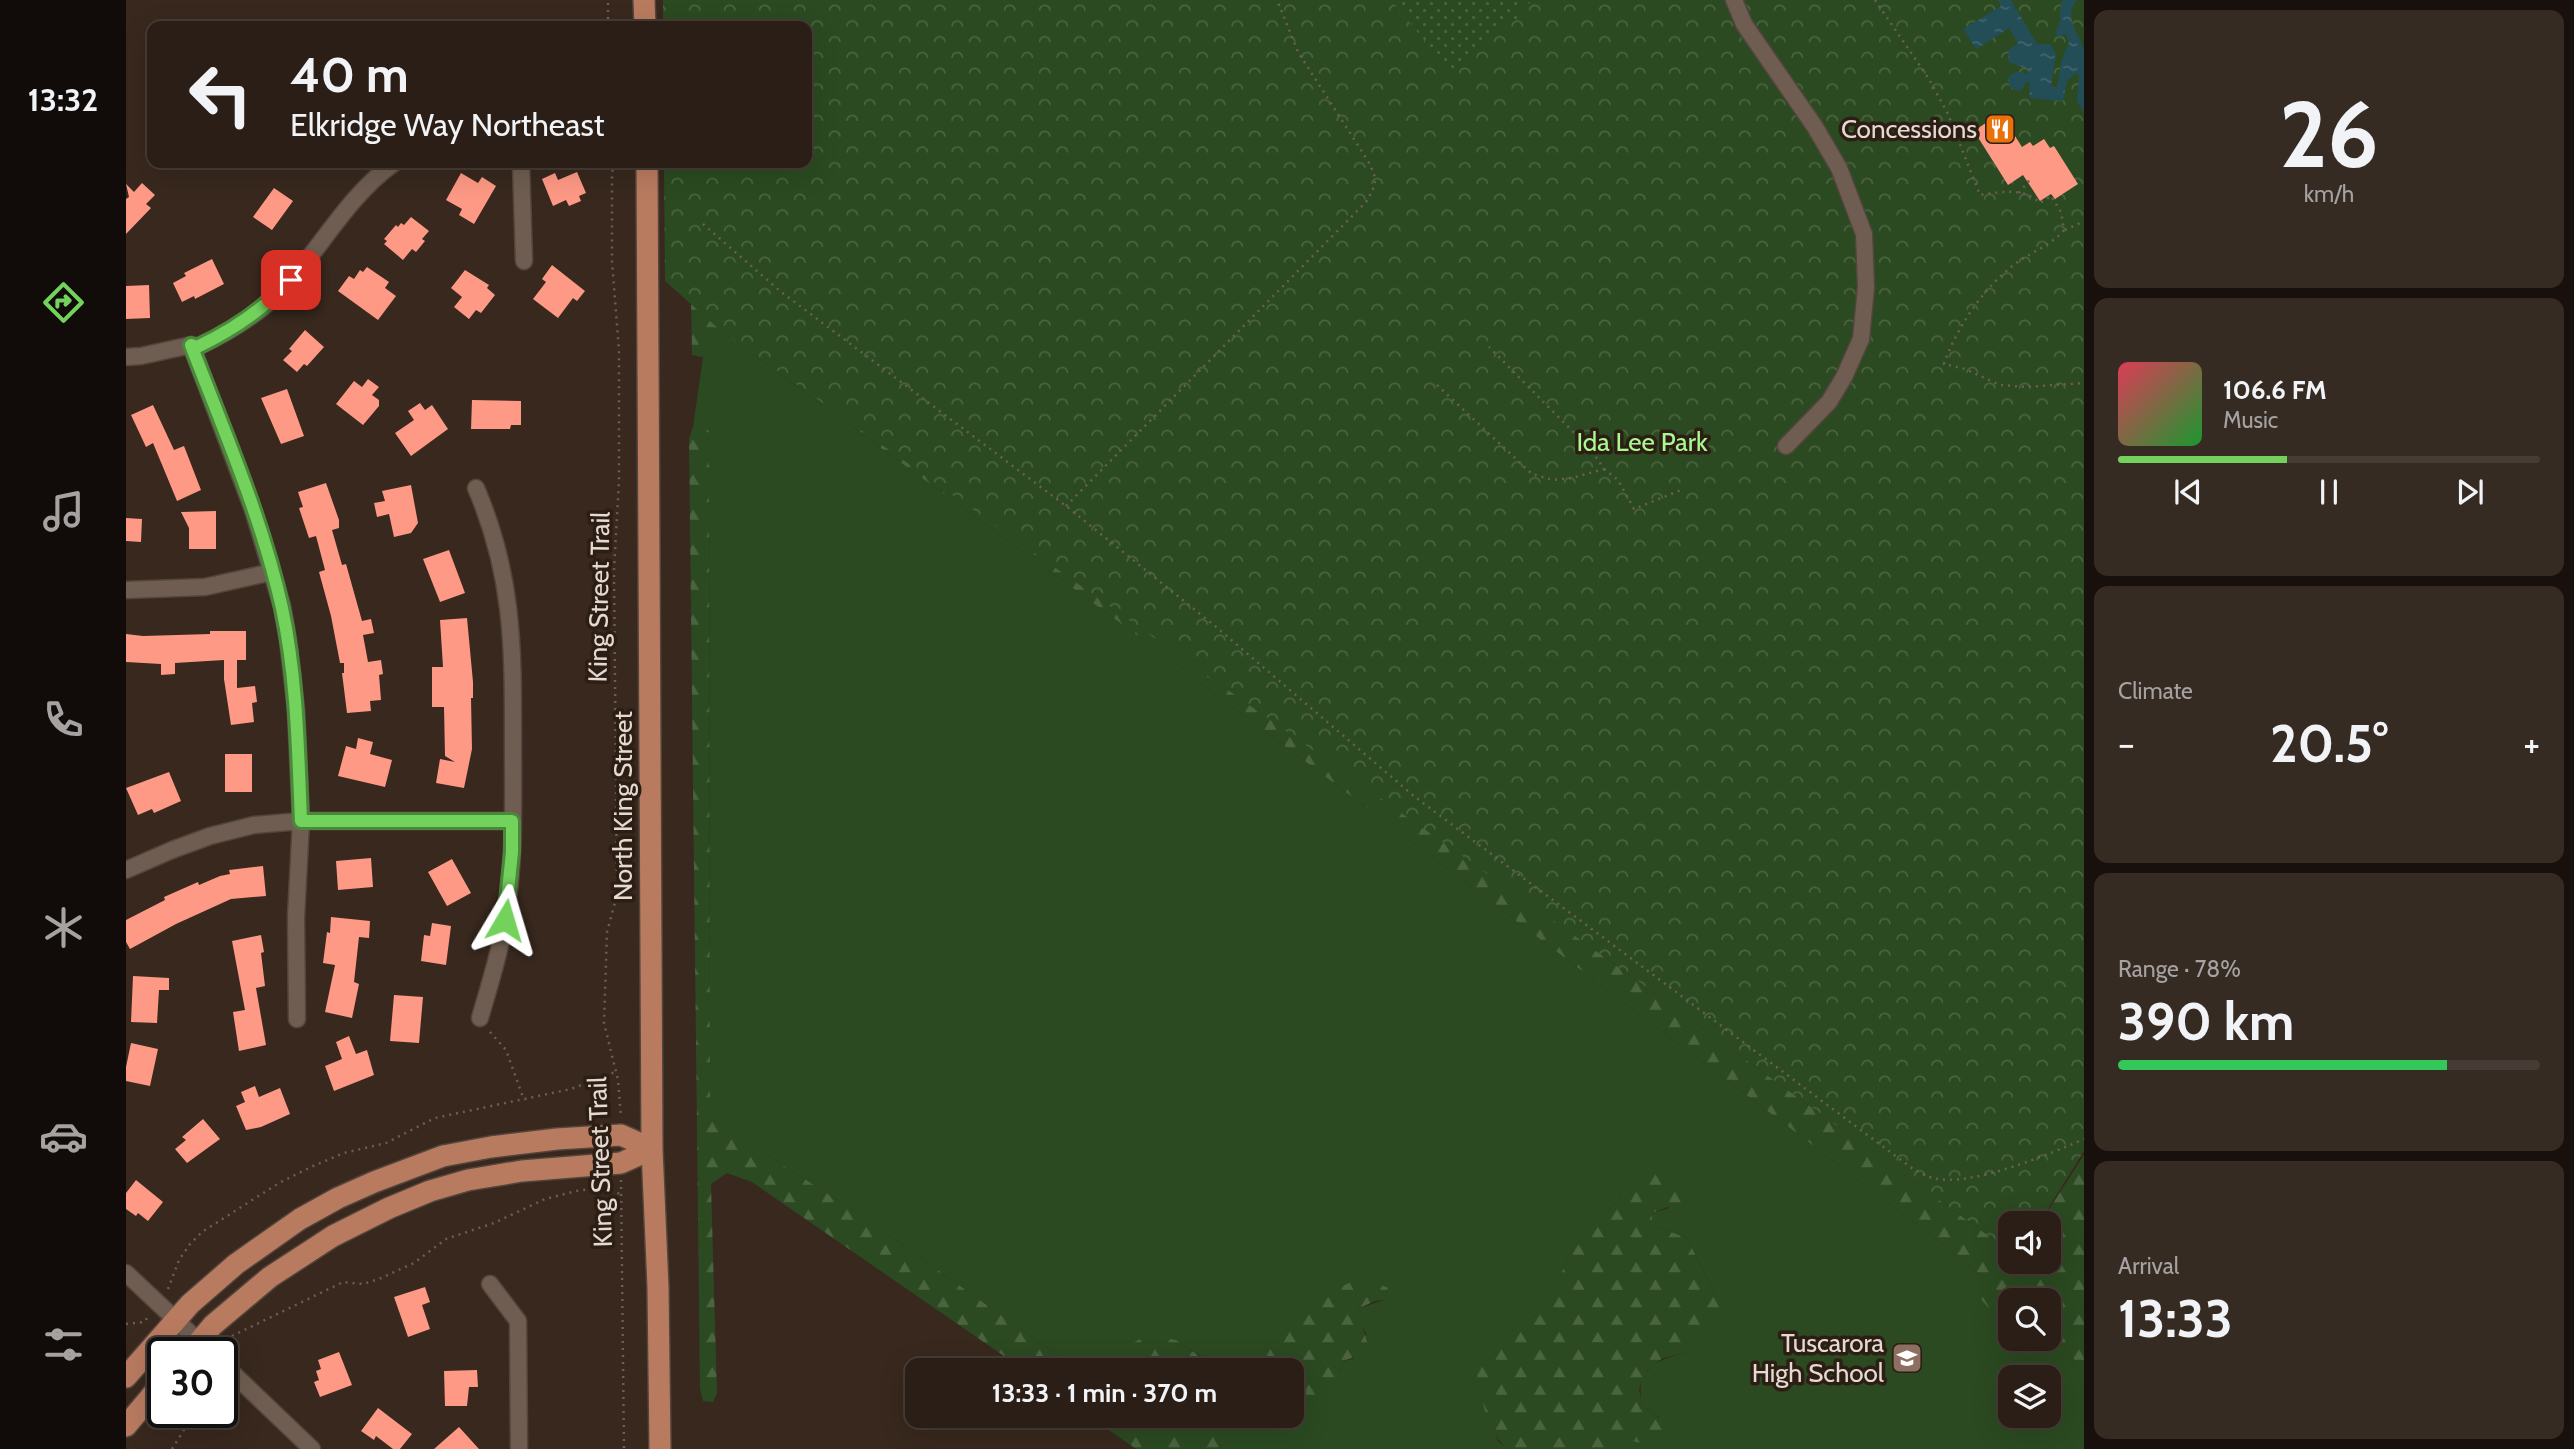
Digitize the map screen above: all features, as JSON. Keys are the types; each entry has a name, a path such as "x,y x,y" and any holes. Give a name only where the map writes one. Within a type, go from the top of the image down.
{"main road":[{"path":"644,0 645,21"},
{"name":"North King Street","path":"647,168 652,1149 658,1287 660,1449"},
{"path":"126,1377 215,1281 264,1242 338,1198 374,1182 443,1156 556,1139 621,1135 652,1149"},
{"path":"206,1337 213,1325 292,1262 333,1236 399,1204 468,1180 522,1171 621,1163 652,1149"},
{"path":"126,1426 147,1401"}],"street":[{"path":"1734,0 1744,24 1815,127 1839,168 1864,234 1866,249 1861,340 1829,402 1786,446"},
{"path":"126,357 191,345 197,347 223,335 265,306 291,280 363,189 388,168"},
{"path":"521,168 524,261"},
{"path":"191,345 238,466 272,572 282,606 293,674 301,821 296,917 297,1019"},
{"path":"475,488 497,544 511,623 514,681 510,879 499,950 480,1018"},
{"path":"126,590 205,587 272,572"},
{"path":"126,870 172,849 254,825 301,821 512,821"},
{"path":"126,1273 190,1337"},
{"path":"491,1284 518,1321 519,1449"},
{"path":"238,1378 312,1449"}],"path":[{"path":"608,0 608,21"},
{"path":"1066,506 1366,202 1374,188 1376,177 1368,161 1304,63 1277,0"},
{"path":"1875,0 1929,79 1948,114 1980,195 2009,191 2025,193 2040,203 2050,197 2061,212 2064,230"},
{"path":"1956,138 1970,124"},
{"name":"King Street Trail","path":"613,168 612,262 619,350 619,480 614,570 617,895 607,932 604,1023 618,1080 621,1135"},
{"path":"2019,193 2032,177"},
{"path":"2084,221 2064,230 2058,237 2017,262 1995,282 1958,331 1944,364 1965,369 2000,385 2026,387 2084,383"},
{"path":"703,224 780,291 1066,506 1215,626 1415,797 1913,1169 1931,1178 1953,1180 1989,1173 2055,1152 2084,1139"},
{"path":"1489,346 1592,451 1604,469 1618,480 1634,509 1681,490"},
{"path":"1437,385 1532,474 1553,480 1604,469"},
{"path":"480,1018 506,1051 524,1100"},
{"name":"King Street Trail","path":"621,1163 624,1449"},
{"path":"229,1337 343,1282 363,1284 379,1279 414,1263 446,1239 494,1223 545,1199 600,1188 621,1194"},
{"path":"172,1449 185,1428"}],"green space":[{"name":"Ida Lee Park","path":"663,0 2084,0 2084,1151 2046,1211 1998,1211 1998,1243 1592,948 721,331 665,281 664,168 812,168 812,21 663,21"},
{"path":"1391,0 1533,0 1520,11 1523,15 1513,22 1510,20 1450,71"},
{"path":"702,292 1592,948 1998,1243 1998,1274 2061,1274 2061,1211 2048,1211 2084,1155 2084,1371 2061,1343 2061,1288 1998,1288 1998,1314 1992,1312 1974,1291 1984,1278 1922,1228 1175,663 721,331 703,357 692,355 691,301"},
{"path":"721,331 1175,663 1922,1228 1984,1278 1992,1312 1998,1314 1998,1351 2061,1351 2061,1343 2084,1371 2084,1449 1629,1449 1629,1439 1649,1445 1659,1417 1642,1406 1642,1382 1645,1374 1658,1362 1689,1352 1719,1306 1687,1238 1652,1225 1652,1213 1669,1208 1628,1179 1618,1200 1586,1231 1568,1257 1555,1292 1534,1317 1506,1335 1482,1400 1498,1441 1508,1449 1216,1449 1249,1428 1304,1428 1304,1399 1341,1371 1343,1361 1353,1359 1366,1334 1359,1321 1357,1309 1384,1300 1388,1288 1266,1351 1266,1358 1205,1358 1176,1340 1136,1358 1061,1358 862,1216 710,1118 709,432 703,422 693,427 703,357"},
{"path":"704,421 709,432 710,1118 862,1216 1061,1358 1007,1358 752,1182 727,1173 711,1184 717,1393 713,1402 703,1401 700,1389 689,439 693,427"},
{"path":"1647,1166 1677,1182 1688,1199 1652,1213 1652,1225 1687,1238 1719,1306 1714,1326 1702,1343 1689,1352 1663,1358 1647,1370 1639,1389 1642,1406 1663,1424 1665,1443 1649,1445 1629,1440 1629,1449 1508,1449 1494,1433 1490,1423 1476,1369 1506,1335 1534,1317 1554,1292 1568,1257 1586,1231 1618,1200 1628,1179"},
{"path":"1353,1282 1375,1282 1388,1288 1384,1300 1357,1309 1369,1352 1343,1361 1337,1379 1326,1392 1311,1399 1304,1399 1304,1358 1266,1358 1267,1348 1282,1328 1305,1308"},
{"path":"1148,1335 1176,1340 1203,1358 1127,1358 1127,1346"},
{"path":"1106,1428 1250,1428 1216,1449 1136,1449"}],"water":[{"path":"1998,0 2011,0 2037,44 2050,44 2056,54 2051,86 2057,87 2062,59 2069,42 2065,34 2058,37 2055,32 2061,5 2063,0 2077,0 2071,13 2073,26 2084,51 2084,112 2077,102 2079,76 2076,73 2067,81 2063,101 2030,98 2027,81 2018,91 2010,87 2010,76 2017,72 2028,74 2030,70 2008,60 2009,49 2018,44 2009,28 1976,49 1963,29 2001,6"}],"building":[{"path":"1993,118 2008,141 2015,136 2022,147 2030,142 2033,146 2044,139 2050,148 2054,146 2078,184 2055,199 2051,194 2040,201 2023,175 2008,185 1974,131"},
{"path":"577,172 586,193 579,196 581,201 569,206 566,200 553,206 542,179 555,173 558,180"},
{"path":"461,173 478,183 482,177 496,186 474,224 459,215 462,209 446,200"},
{"path":"142,183 155,195 146,204 151,208 126,234 126,199 129,197 126,184 134,192"},
{"path":"274,188 293,201 272,230 253,217"},
{"path":"411,217 429,231 416,252 412,249 403,260 384,244 387,241 384,239 396,225 404,225"},
{"path":"212,259 224,284 195,299 194,296 182,302 173,283 186,276 184,273"},
{"path":"552,265 585,291 577,301 573,298 558,318 533,299 546,282 542,279"},
{"path":"367,267 389,282 385,288 396,296 378,320 338,291 349,276 354,279 360,270 363,272"},
{"path":"465,270 489,285 487,288 495,295 481,313 476,310 469,319 454,307 462,297 451,288"},
{"path":"149,285 150,318 126,319 126,286"},
{"path":"305,330 324,347 307,366 304,364 297,372 283,360"},
{"path":"368,379 379,387 372,395 379,400 379,406 363,425 336,404 354,381 362,387"},
{"path":"287,389 304,436 281,444 261,398"},
{"path":"472,400 521,401 521,425 511,425 510,429 471,429"},
{"path":"420,403 425,410 432,405 448,429 411,456 395,433 414,420 408,411"},
{"path":"153,405 174,450 184,446 201,490 177,501 153,443 146,447 131,415"},
{"path":"326,483 339,520 339,528 332,530 342,565 346,564 362,621 371,619 374,633 363,635 368,662 381,660 381,700 370,701 371,711 347,713 342,673 344,663 340,663 319,572 325,570 316,536 309,538 299,508 303,507 298,492"},
{"path":"411,485 418,523 411,533 394,537 389,514 377,517 374,503 385,501 382,491"},
{"path":"216,511 216,549 189,549 189,528 181,512"},
{"path":"126,518 142,519 141,542 126,541"},
{"path":"449,550 465,593 440,602 423,559"},
{"path":"467,618 473,698 472,749 464,788 436,783 440,759 455,762 445,756 444,707 432,707 432,667 443,667 440,620"},
{"path":"210,631 246,631 246,660 237,660 237,688 255,686 257,702 252,703 254,722 231,725 224,660 175,663 175,674 161,675 161,664 126,662 126,634 210,634"},
{"path":"358,738 373,742 370,754 392,760 385,787 338,776 346,746 356,749"},
{"path":"225,754 252,754 252,792 225,792"},
{"path":"169,772 181,801 154,813 152,809 138,815 126,788"},
{"path":"371,858 373,887 338,890 336,861"},
{"path":"452,859 471,893 447,906 428,872"},
{"path":"263,866 266,896 231,899 130,949 126,942 126,920 165,900 164,897 198,882 199,885 230,874 229,870"},
{"path":"331,917 370,921 369,938 359,937 354,982 359,984 352,1018 325,1012 335,965 323,963"},
{"path":"432,923 451,926 446,965 421,961 424,935 430,936"},
{"path":"261,935 265,986 256,988 266,1045 239,1051 233,1012 245,1010 232,941"},
{"path":"133,976 169,978 169,990 159,990 157,1023 131,1022"},
{"path":"394,995 423,997 419,1043 390,1041"},
{"path":"349,1036 356,1054 367,1050 374,1075 334,1091 325,1066 342,1059 336,1042"},
{"path":"131,1043 158,1049 150,1086 126,1081"},
{"path":"255,1086 259,1097 280,1088 290,1114 261,1127 246,1130 236,1106 245,1102 241,1092"},
{"path":"203,1119 220,1139 187,1163 175,1149 186,1140 182,1137"},
{"path":"136,1180 163,1202 148,1221 138,1213 136,1216 126,1209 126,1193"},
{"path":"425,1287 430,1302 422,1305 430,1329 408,1337 394,1297"},
{"path":"339,1352 352,1385 320,1397 314,1382 319,1380 316,1371 321,1369 318,1360"},
{"path":"477,1370 478,1387 469,1387 467,1406 445,1406 444,1371"},
{"path":"378,1408 412,1434 400,1449 393,1449 376,1436 374,1440 361,1431"},
{"path":"459,1427 479,1449 434,1449"}],"place":[{"name":"Concessions","path":"2000,129"},
{"name":"Tuscarora High School","path":"1907,1358"}],"route":[{"path":"291,280 245,322 197,347 191,345 238,466 282,606 293,674 301,821 512,821 512,852 505,920"}]}
